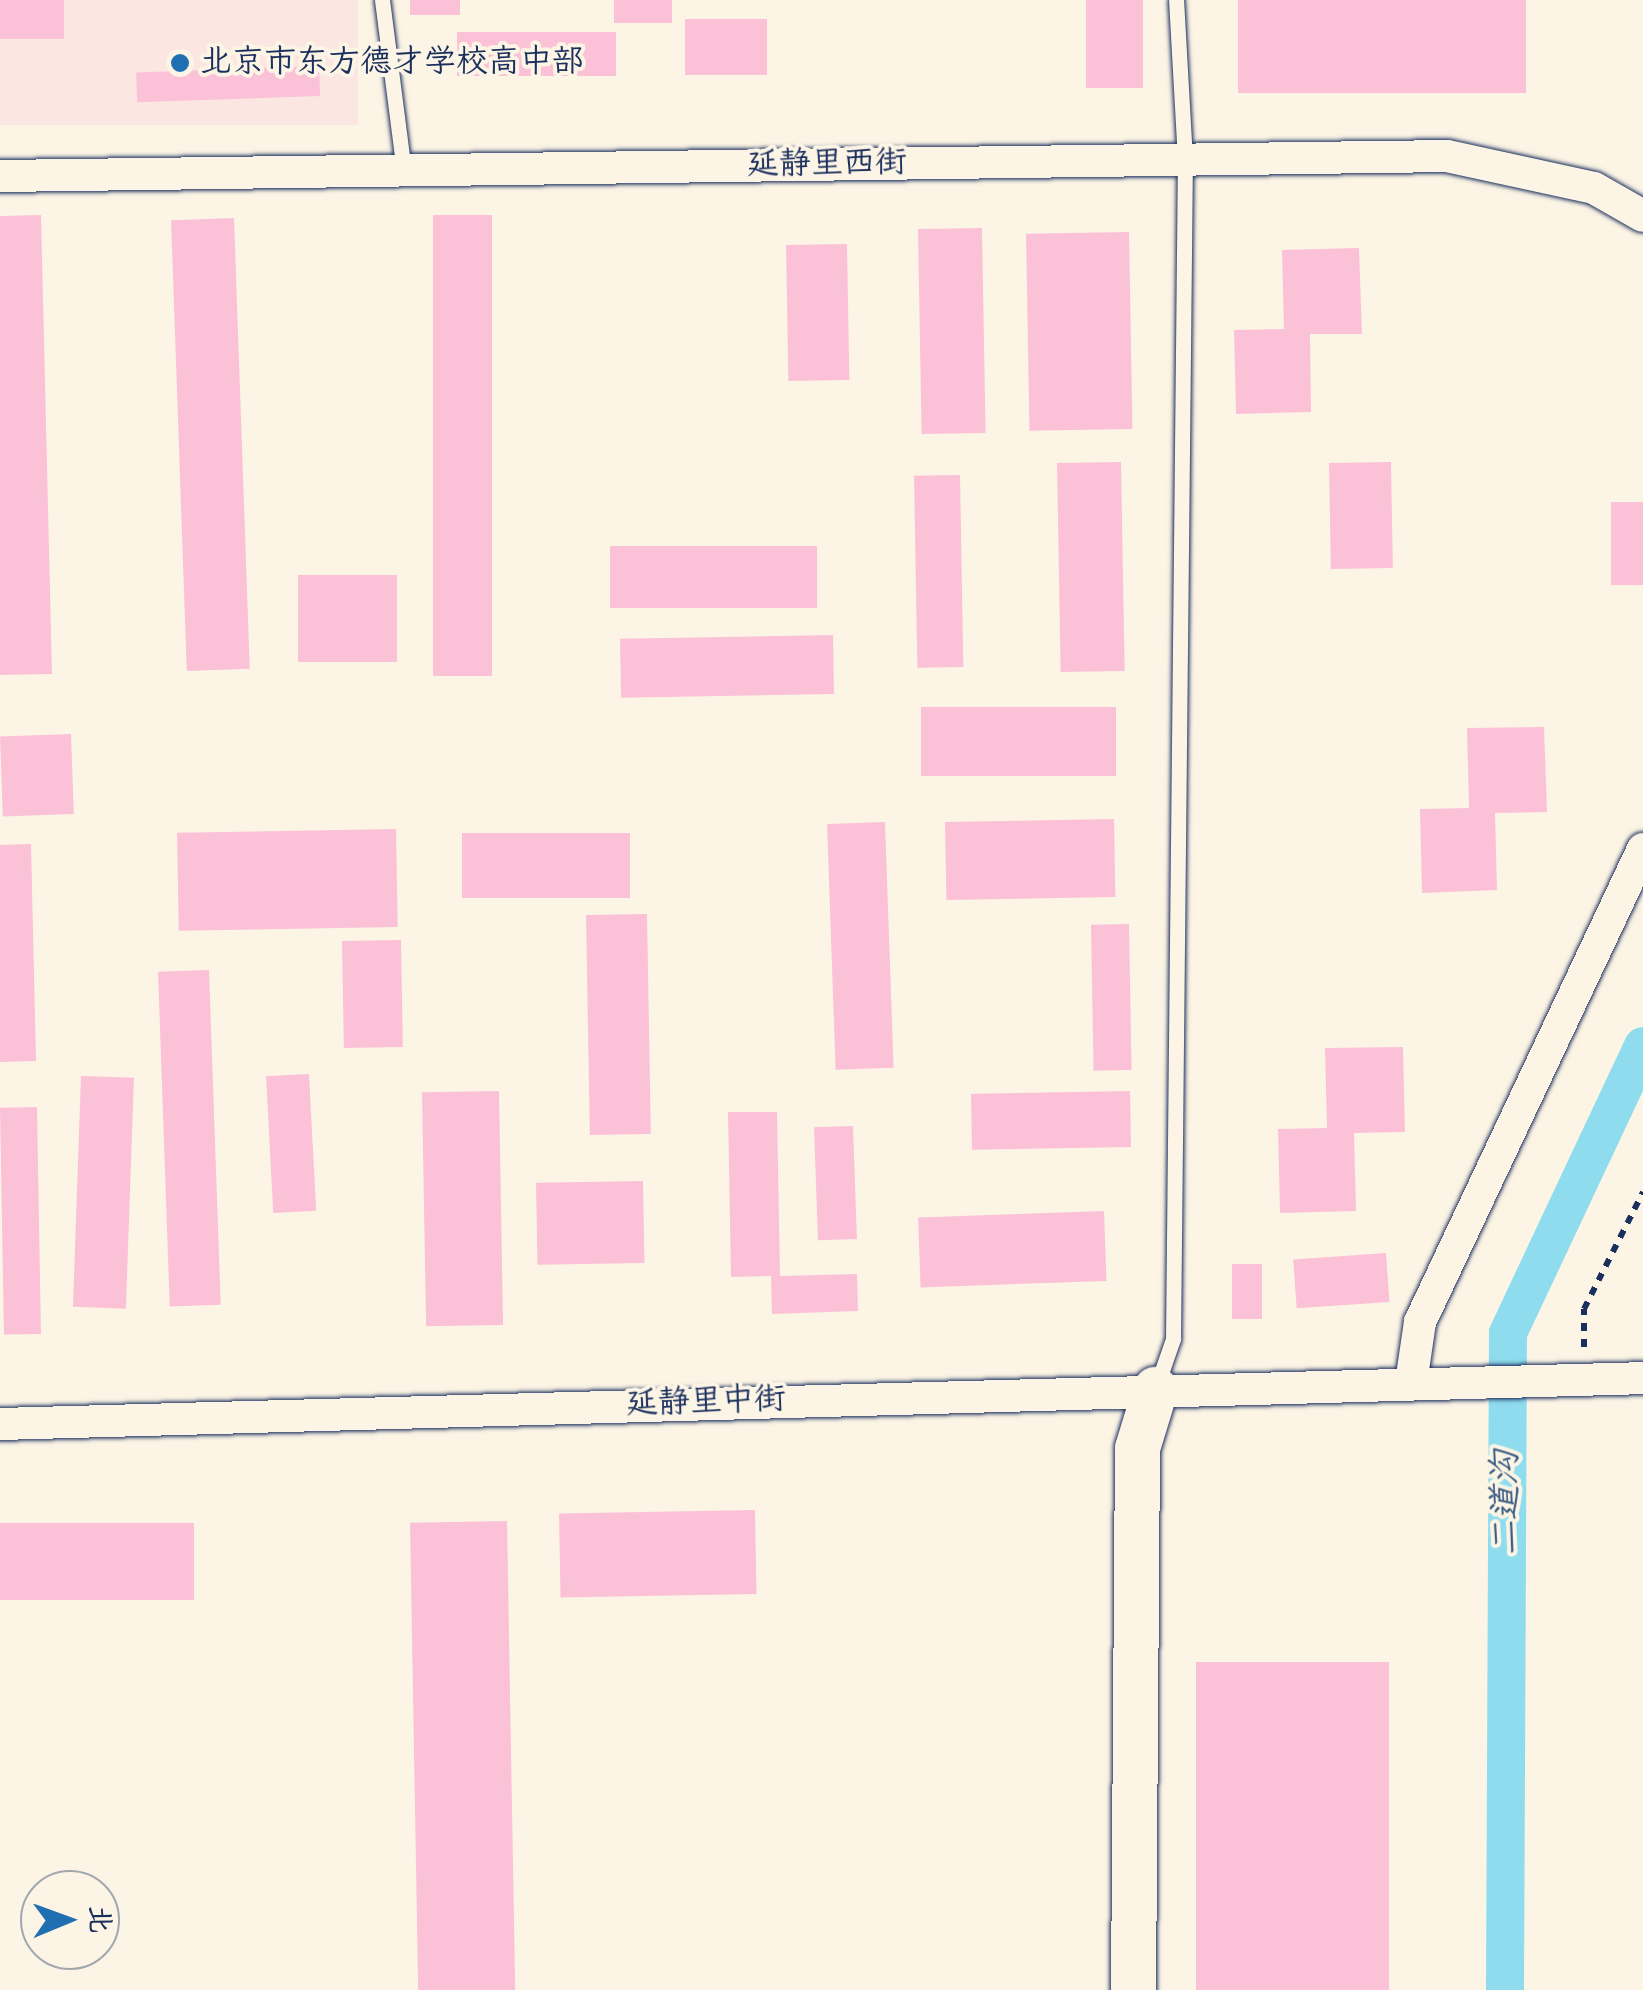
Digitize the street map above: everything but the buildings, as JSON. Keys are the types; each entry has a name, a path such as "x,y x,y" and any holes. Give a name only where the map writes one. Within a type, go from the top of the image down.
{"street":[{"name":"延静里西街","path":"0,176 1447,156 1594,188 1643,216"},
{"path":"1412,1383 1420,1322 1643,849"},
{"path":"1576,1379 1643,1378"},
{"name":"延静里中街","path":"0,1424 1576,1379"},
{"path":"1133,1990 1136,1448 1156,1389"}],"lane":[{"path":"382,0 404,170"},
{"path":"1156,1389 1173,1339 1186,160 1176,0"}],"path":[{"path":"1576,1379 1584,1309 1643,1192"}],"shaded area":[{"name":"北京市东方德才学校高中部","path":"0,0 358,0 358,125 0,125"}],"waterway":[{"name":"二道沟","path":"1505,1990 1508,1333 1643,1046"}],"place":[{"name":"北京市东方德才学校高中部","path":"180,63"}]}
